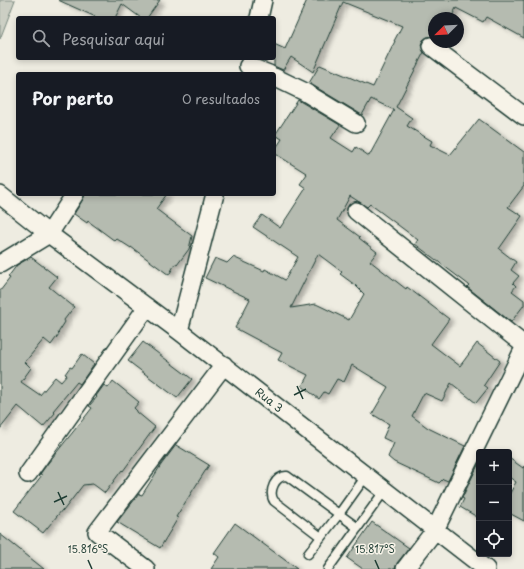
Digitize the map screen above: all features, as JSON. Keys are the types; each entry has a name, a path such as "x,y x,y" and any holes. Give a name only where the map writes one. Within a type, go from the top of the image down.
{"street":[{"path":"259,16 263,0"},
{"path":"434,48 524,116"},
{"path":"248,66 264,72"},
{"path":"276,78 303,91 356,123"},
{"name":"Rua 3","path":"0,195 49,234 224,365 486,569"},
{"path":"0,264 49,234 74,196"},
{"path":"179,331 213,196"},
{"path":"356,210 524,347 435,530 405,569"},
{"path":"28,474 147,307"},
{"path":"146,569 97,532 224,365"}],"lane":[{"path":"321,537 274,501 271,492 279,478 282,476 287,476 358,528"},
{"path":"308,554 366,476"},
{"path":"328,569 385,490"}],"shaded area":[{"path":"0,0 15,0 0,39"}],"building":[{"path":"58,0 160,0 148,16 138,16 122,4 116,16 94,16"},
{"path":"307,0 524,0 524,38 486,17 483,22 456,8 454,12 428,12 428,37 423,40 421,45 424,52 396,107 412,118 407,126 432,141 430,145 450,155 479,119 524,152 524,186 508,207 522,216 499,249 516,262 511,270 519,276 513,283 516,286 512,291 524,300 524,305 511,322 467,287 469,285 415,244 418,240 370,204 367,207 350,196 337,220 377,252 370,261 406,289 407,287 449,319 431,344 460,366 477,343 500,361 484,385 488,388 476,403 451,383 442,401 424,393 412,416 428,428 465,446 448,481 443,479 439,483 394,462 388,457 394,443 383,438 389,424 372,414 388,387 352,365 344,382 337,379 328,394 324,392 319,399 302,386 308,375 278,360 282,353 235,328 250,299 205,278 215,258 227,263 233,257 264,271 265,269 285,280 298,257 253,227 262,215 280,228 306,188 300,184 307,174 276,154 276,148 282,139 276,136 276,133 298,100 340,125 331,138 353,152 356,147 369,156 394,110 371,99 362,115 309,83 320,65 373,87 402,26 343,2 313,72 291,57 283,70 274,66 274,60 276,60 276,45 285,49","holes":["318,254 342,272 340,274 364,294 349,320 316,304 291,308"]},
{"path":"84,196 166,196 156,209 192,236 189,249 177,265 175,264 169,275 131,247 117,239 115,241 88,221 87,223 74,214"},
{"path":"31,257 57,277 49,287 74,307 64,320 65,322 58,333 59,334 51,345 44,339 25,362 31,368 21,382 40,395 55,377 61,382 67,375 65,374 70,367 72,368 82,354 94,364 80,384 77,382 53,411 55,413 43,427 18,406 0,429 0,291 10,278 8,277 17,265"},
{"path":"143,342 192,379 177,398 128,361"},
{"path":"113,381 139,402 134,408 155,427 105,493 93,484 83,485 63,511 62,510 43,533 14,511 42,475 40,474 48,463 92,408 89,406 97,397 96,396 104,385 108,388"},
{"path":"176,445 209,465 176,517 178,518 160,548 117,522 139,494 142,495"},
{"path":"512,460 523,468 524,466 524,521 512,515 512,489 516,482 512,479"},
{"path":"476,469 476,516 460,507 464,499 462,498"},
{"path":"372,522 409,548 397,563 395,569 363,569 347,558"},
{"path":"235,523 297,569 211,569 219,557 214,553"},
{"path":"0,534 44,569 0,569"}]}
